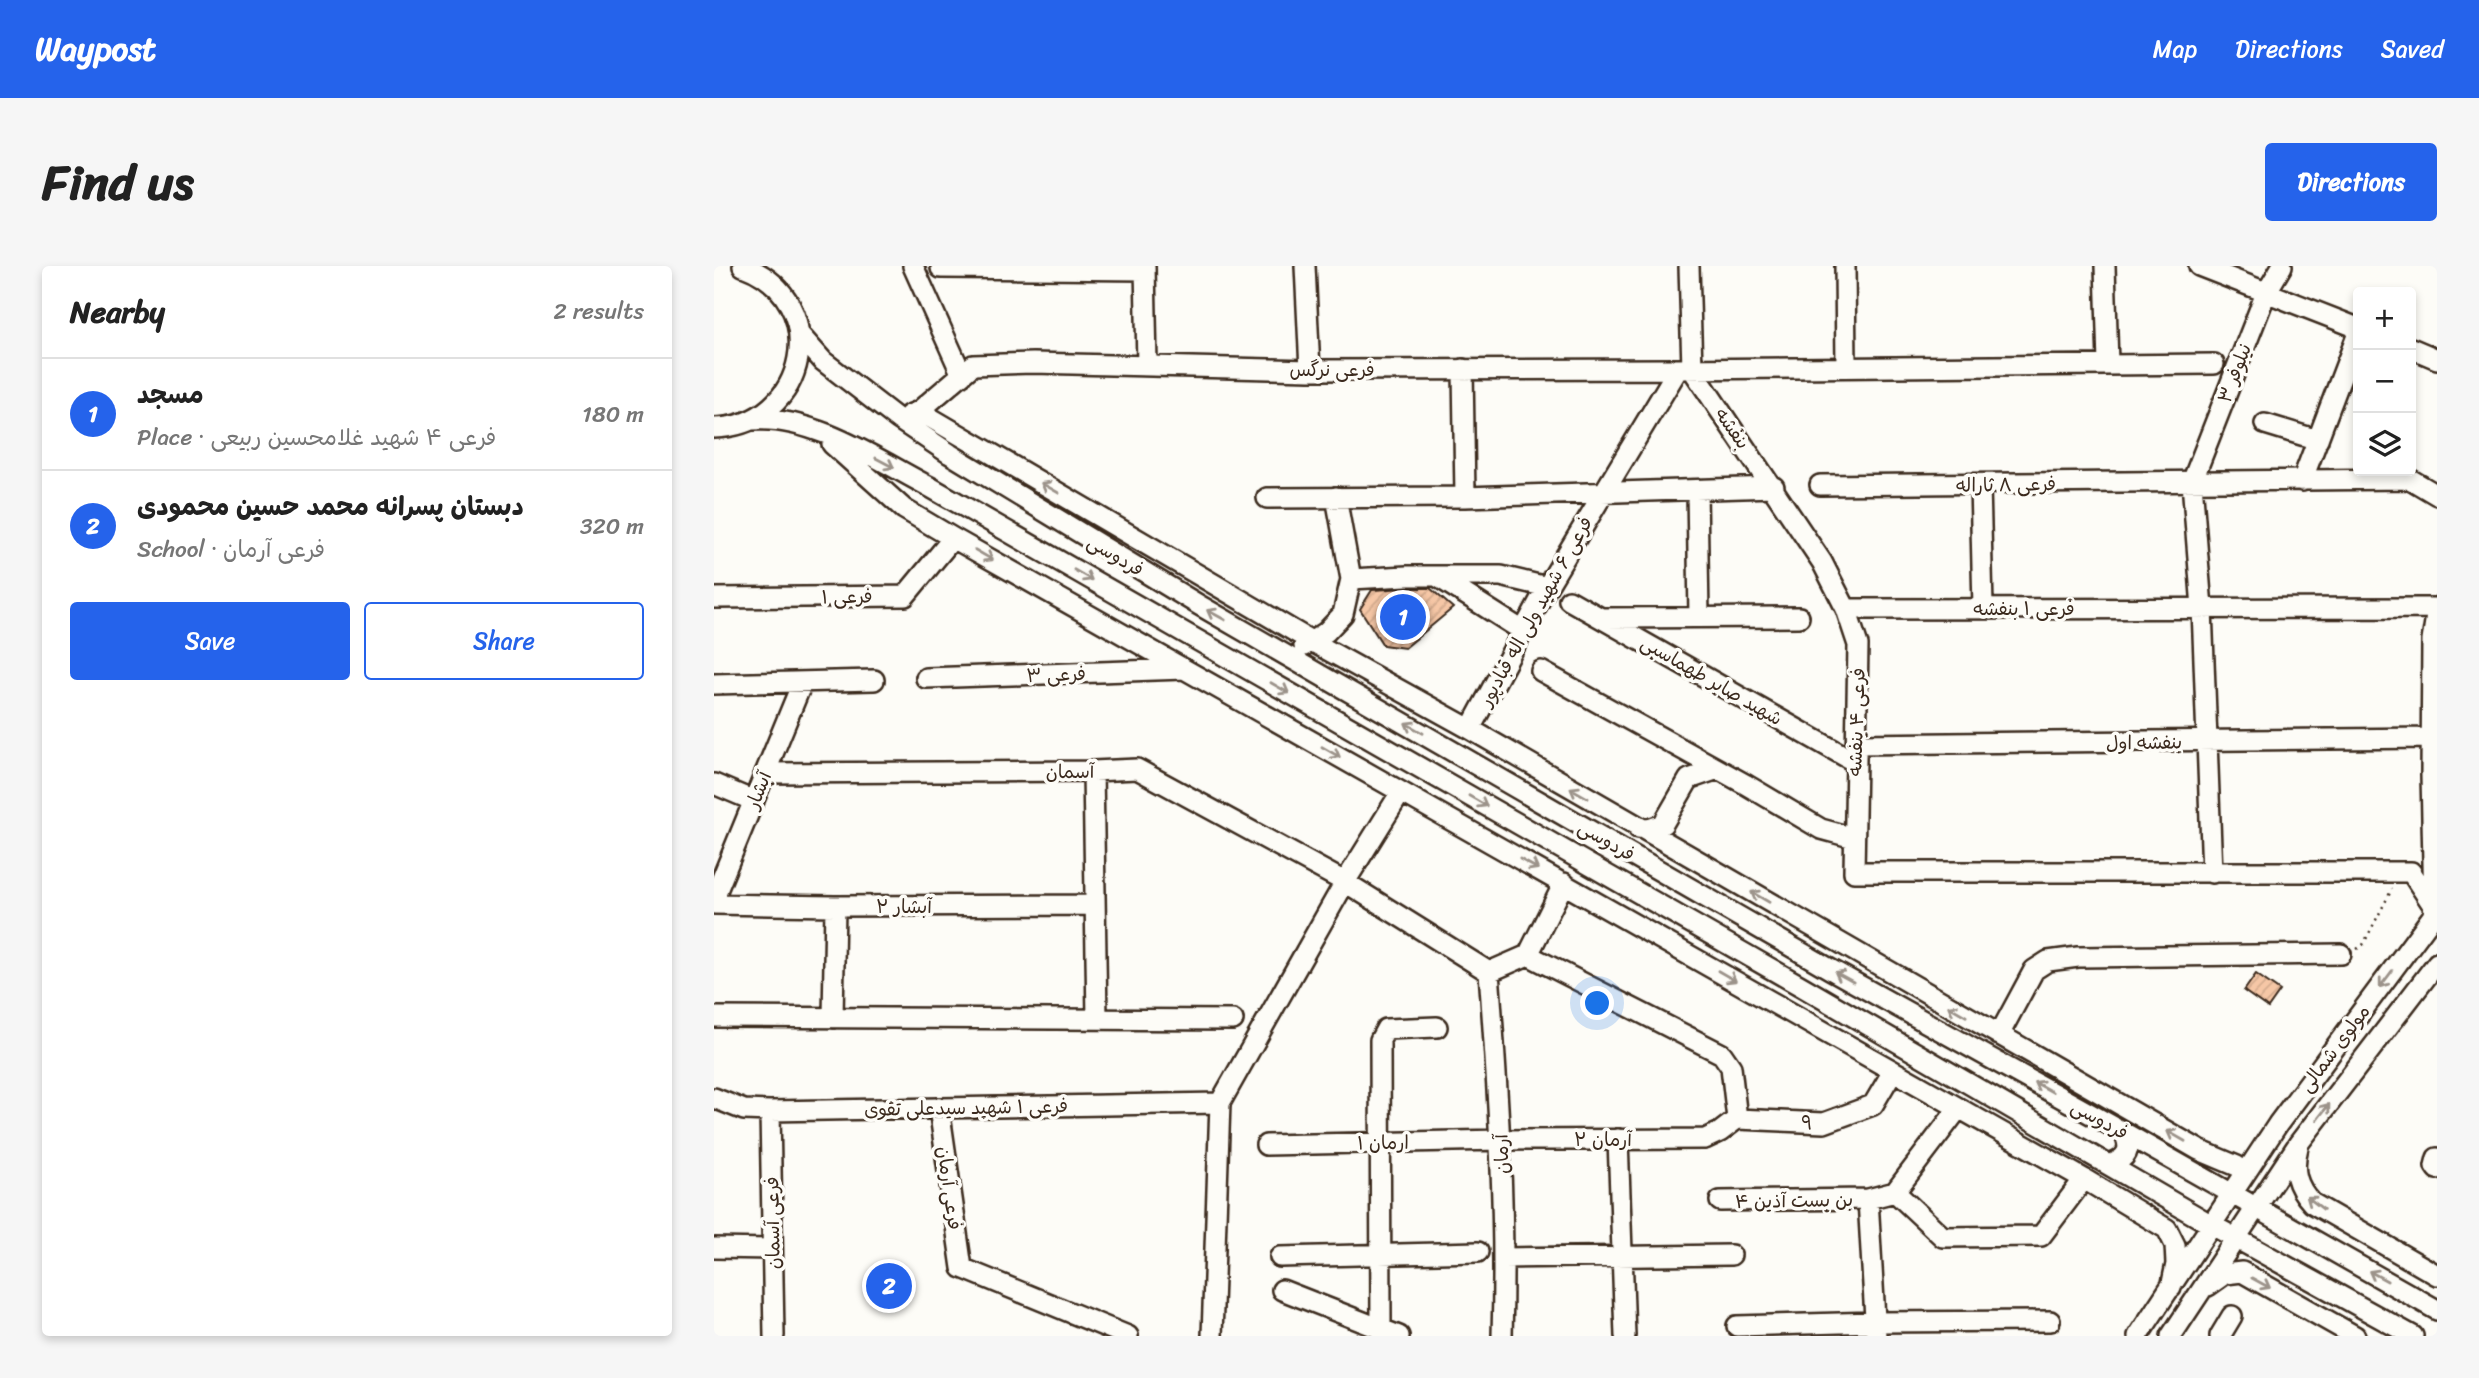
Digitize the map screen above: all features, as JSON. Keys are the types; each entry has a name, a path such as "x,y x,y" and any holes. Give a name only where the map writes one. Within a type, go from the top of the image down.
{"street":[{"path":"714,428 730,428 752,421 774,406 790,385 799,361 800,335 790,306 770,274 743,266"},
{"path":"898,419 919,411 967,370 914,266"},
{"path":"1305,266 1310,370"},
{"path":"1685,369 1689,266"},
{"path":"1845,266 1846,367"},
{"path":"2105,266 2108,364"},
{"path":"2199,266 2353,329"},
{"name":"نیلوفر ۳","path":"2192,482 2266,292 2282,266"},
{"path":"941,268 1145,268 1147,365"},
{"name":"فردوسی","path":"800,335 823,361 898,419 950,454 1187,598 1830,969 2437,1310"},
{"path":"2302,481 2353,345"},
{"path":"2416,350 2437,359"},
{"name":"فرعی نرگس","path":"967,370 1033,363 1310,370 2214,364"},
{"path":"1463,369 1465,497"},
{"name":"بنفشه","path":"1685,369 1774,487 1822,562 1846,609"},
{"name":"فرعی ۶ شهید ولی اله قبادپور","path":"1470,729 1601,493 1685,369"},
{"path":"919,411 1311,641 1470,729 2199,1150 2237,1166"},
{"name":"فردوسی","path":"752,421 786,421 813,427 930,487 2210,1224 2413,1336"},
{"path":"2265,424 2318,440"},
{"path":"813,427 904,509 2084,1179 2166,1229 2175,1245 2176,1264 2171,1288"},
{"name":"فرعی ۸ ثاراله","path":"1820,485 2410,479 2437,495"},
{"path":"2192,482 2203,608 2212,873 2411,872 2435,912"},
{"path":"1980,484 1983,608"},
{"path":"1267,498 1465,497 1774,487"},
{"path":"1696,490 1699,617"},
{"path":"1288,656 1326,632 1343,614 1352,579 1336,497"},
{"name":"فرعی ۱","path":"714,598 905,596 953,538"},
{"path":"1437,576 1523,631"},
{"path":"1352,579 1501,576 1547,587"},
{"name":"شهید صابر طهماسبی","path":"1569,600 1856,753"},
{"path":"2435,912 2431,738 2432,641 2437,608"},
{"name":"فرعی ۱ بنفشه","path":"1846,609 2437,608"},
{"name":"فرعی ۴ بنفشه","path":"1846,609 1858,645 1854,872 2212,873"},
{"path":"1601,618 1799,617"},
{"name":"فرعی ۳","path":"926,678 1185,669"},
{"path":"1541,671 1821,829 1854,838"},
{"path":"714,684 874,680"},
{"name":"آبشار","path":"714,898 802,682"},
{"name":"بنفشه اول","path":"1856,753 2209,741 2431,738"},
{"name":"آسمان","path":"765,773 1137,769 1346,882 1489,972"},
{"path":"1638,828 1649,829 1663,824 1689,779 1718,769"},
{"path":"1094,771 1097,1019"},
{"path":"1528,795 1543,772"},
{"path":"714,784 754,801"},
{"path":"1212,1336 1220,1103 1346,882 1401,792"},
{"path":"1489,972 1528,955 1564,883"},
{"name":"آبشار ۲","path":"714,904 1094,905"},
{"path":"833,1018 835,906"},
{"name":"مولوی شمالی","path":"2138,1336 2278,1124 2435,912"},
{"path":"1999,1035 2034,970 2048,961 2078,957 2341,954"},
{"path":"1528,955 1722,1054 1731,1068 1737,1119"},
{"path":"2404,955 2433,969"},
{"name":"مولوی شمالی","path":"2171,1336 2299,1143 2433,969"},
{"name":"آرمان","path":"1489,972 1501,1140 1504,1258 1502,1336"},
{"path":"714,1017 1233,1020"},
{"path":"1282,1290 1390,1332 1381,1254 1380,1040 1386,1029 1437,1027"},
{"name":"۹","path":"1737,1119 1824,1123 1873,1105 1893,1071"},
{"name":"فرعی ۱ شهید سیدعلی تقوی","path":"714,1098 744,1110 769,1111 1220,1103"},
{"name":"فرعی آرمان","path":"939,1108 962,1268 1128,1336"},
{"path":"1958,1109 1895,1192 1943,1237 2041,1236 2084,1179"},
{"name":"فرعی آسمان","path":"769,1111 774,1336"},
{"name":"آرمان ۲","path":"1501,1140 1705,1139 1737,1119"},
{"path":"2109,1165 2119,1162 2126,1155 2129,1142 2123,1132"},
{"path":"1618,1139 1625,1336"},
{"name":"ارمان ۱","path":"1266,1145 1501,1140"},
{"path":"2299,1143 2295,1174 2301,1189 2312,1203 2437,1275"},
{"path":"2190,1170 2218,1171 2237,1166 2260,1153"},
{"path":"2437,1158 2437,1169"},
{"name":"بن بست آذین ۴","path":"1720,1201 1868,1199 1895,1192"},
{"path":"1868,1199 1875,1329"},
{"path":"714,1248 772,1249"},
{"path":"1280,1257 1478,1252"},
{"path":"1504,1258 1731,1255"},
{"path":"2201,1290 2225,1274 2242,1272 2356,1336"},
{"path":"2220,1336 2232,1316"},
{"path":"1737,1326 1875,1329 2050,1321"}],"path":[{"path":"2341,954 2352,953 2363,945 2400,872"}],"building":[{"path":"1430,588 1453,608 1405,648 1383,645 1360,609 1372,590"},
{"path":"2256,974 2280,991 2268,1008 2244,991"}],"place":[{"name":"مسجد","path":"1403,617"},
{"name":"دبستان پسرانه محمد حسین محمودی","path":"889,1286"}]}
